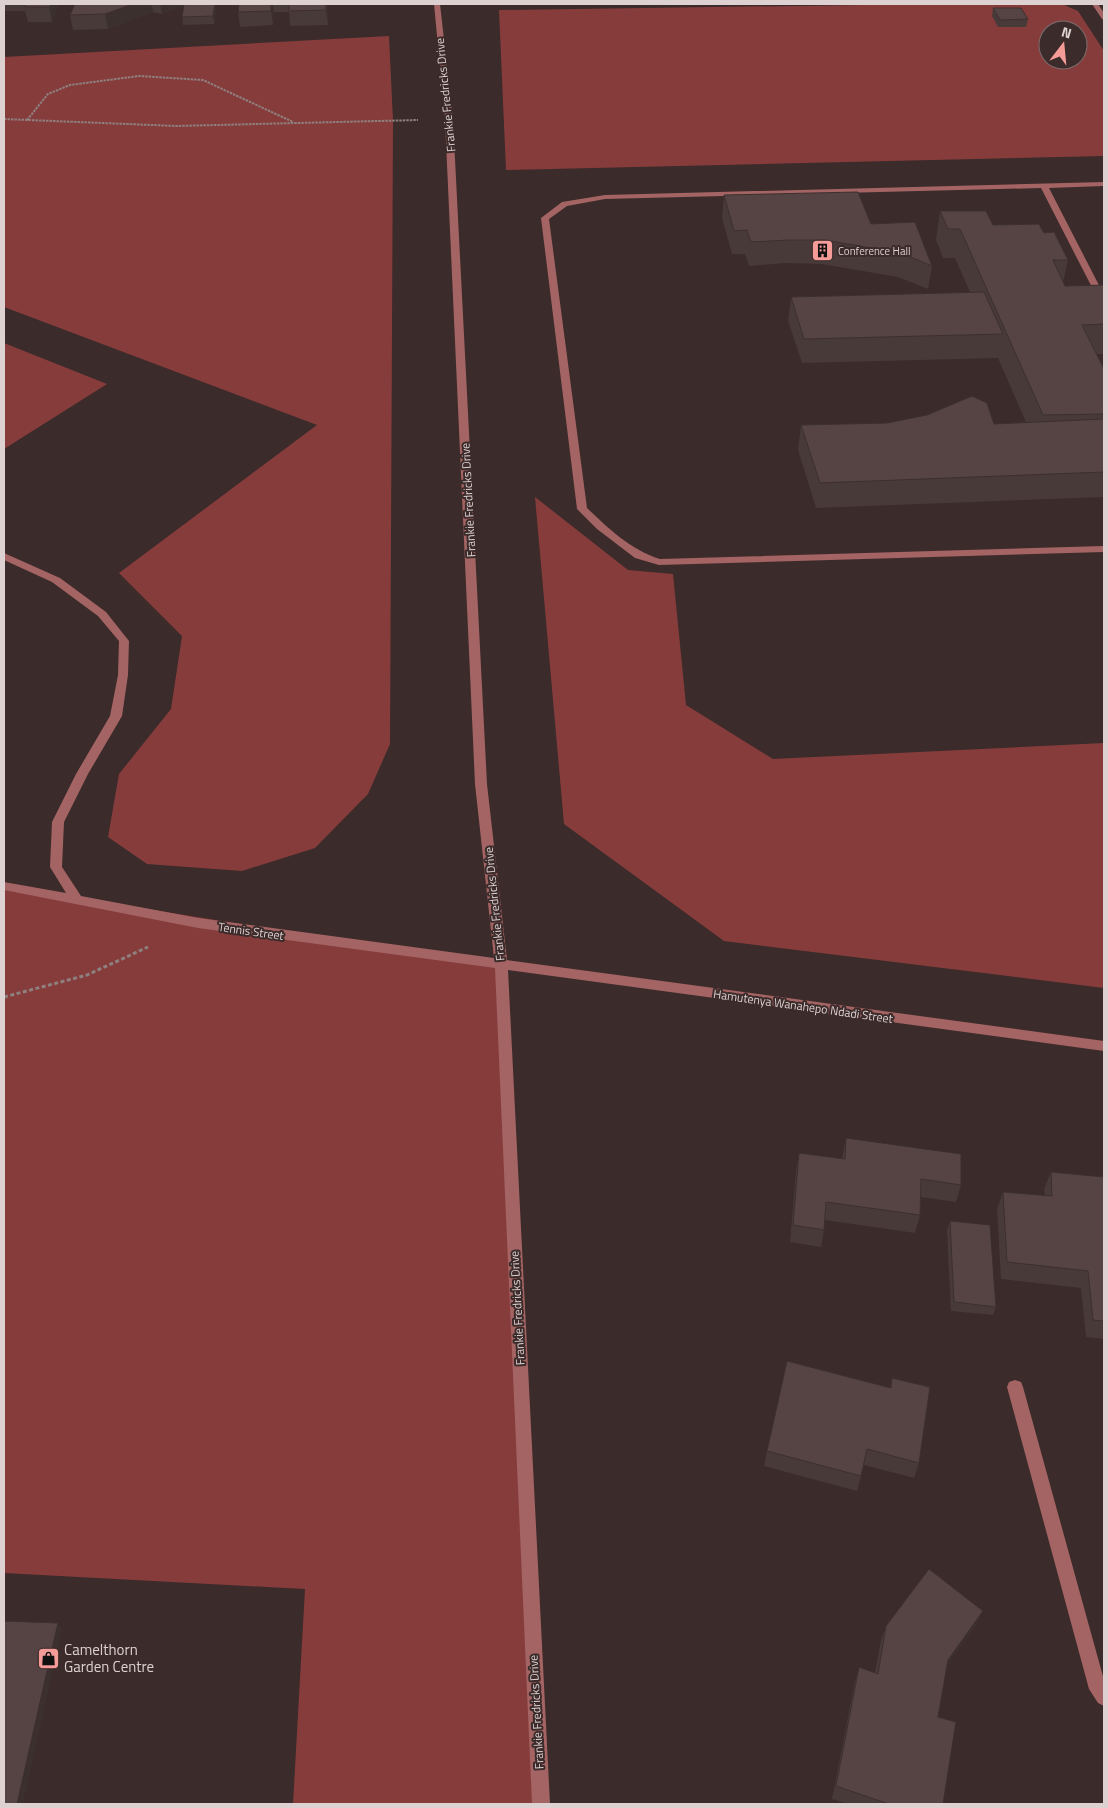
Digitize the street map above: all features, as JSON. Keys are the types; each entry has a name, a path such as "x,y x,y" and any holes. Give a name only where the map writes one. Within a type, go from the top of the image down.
{"street":[{"name":"Frankie Fredricks Drive","path":"437,4 449,120 481,784 501,966 541,1804"},
{"path":"1095,4 1104,18"},
{"path":"1104,184 615,197 565,204 545,218 582,509 639,556 659,562 1104,549"},
{"path":"1044,186 1104,303"},
{"path":"4,556 56,580 102,614 124,641 124,675 116,716 82,774 58,822 56,868 76,899"},
{"name":"Tennis Street","path":"4,886 198,923 501,966"},
{"name":"Hamutenya Wanahepo Ndadi Street","path":"501,966 1104,1046"},
{"path":"1015,1388 1098,1690 1104,1697"}],"path":[{"path":"26,120 48,94 70,85 140,76 180,76 203,80 296,123"},
{"path":"4,119 176,126 449,120"},
{"path":"4,997 87,975 198,923"}],"shaded area":[{"path":"1062,4 1078,11 1084,20 1038,20 1038,70 1088,70 1088,26 1104,51 1104,156 506,170 499,10"},
{"path":"389,36 393,121 390,744 368,794 315,848 242,871 147,864 108,837 119,774 171,709 182,636 119,573 317,425 4,307 4,57"},
{"path":"4,343 107,384 4,449"},
{"path":"535,497 628,570 673,574 686,705 773,759 1104,743 1104,988 724,941 564,824"},
{"path":"4,886 501,966 541,1804 293,1804 305,1589 4,1573"}],"building":[{"path":"26,4 51,4 49,7 25,7"},
{"path":"75,4 133,4 105,14 70,15"},
{"path":"184,4 215,4 213,16 182,17"},
{"path":"239,4 271,4 271,11 238,12"},
{"path":"289,4 326,4 326,10 289,11"},
{"path":"993,8 1021,8 1028,19 1000,20"},
{"path":"858,192 871,224 915,222 932,266 901,253 824,240 751,242 747,230 734,231 724,195"},
{"path":"940,211 986,211 993,225 1039,224 1044,233 1054,232 1068,260 1053,260 1065,286 1104,285 1104,324 1082,325 1104,369 1104,414 1043,415 960,229 948,229"},
{"path":"984,292 1003,334 804,339 791,297"},
{"path":"972,396 987,403 994,424 1104,419 1104,472 820,483 801,425 887,423 927,415"},
{"path":"846,1138 961,1154 961,1185 921,1179 920,1215 826,1202 824,1230 793,1225 799,1153 845,1159"},
{"path":"1051,1172 1104,1177 1104,1321 1093,1320 1088,1271 1007,1262 1003,1192 1052,1196"},
{"path":"950,1221 990,1225 996,1307 954,1302"},
{"path":"787,1361 891,1388 892,1378 930,1387 919,1463 867,1449 861,1476 767,1451"},
{"path":"929,1569 983,1611 948,1660 938,1717 956,1722 943,1804 889,1804 836,1786 859,1667 878,1674 886,1626"},
{"path":"4,1621 58,1623 17,1804 4,1804"}],"place":[{"name":"Conference Hall","path":"822,251"},
{"name":"Camelthorn Garden Centre","path":"48,1658"}]}
